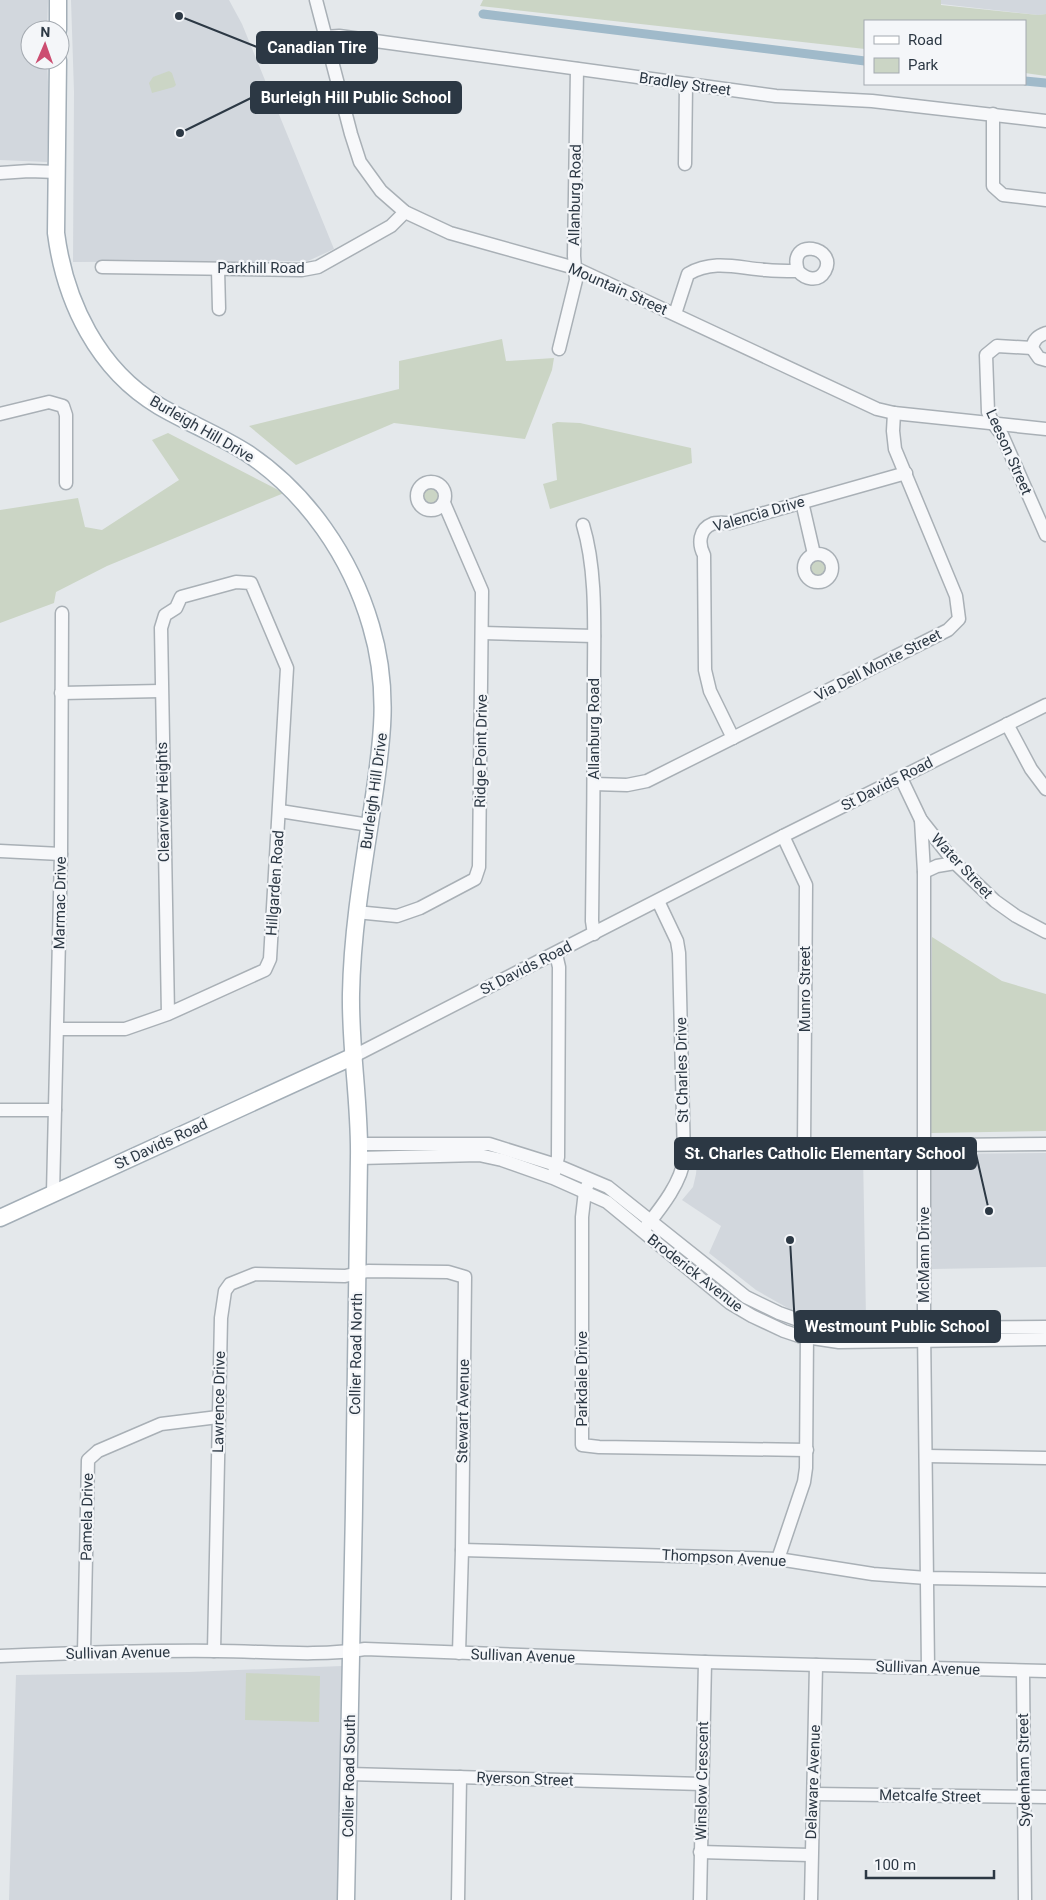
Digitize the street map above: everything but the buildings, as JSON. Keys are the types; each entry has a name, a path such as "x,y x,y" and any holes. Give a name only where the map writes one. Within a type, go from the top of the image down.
{"main road":[{"path":"58,0 58,20"},
{"name":"Burleigh Hill Drive","path":"58,70 56,233 60,260 68,290 87,331 100,352 119,373 156,404 219,436 250,455 278,478 326,530 359,590 377,648 384,704 382,739 356,912 351,995 354,1056"},
{"name":"Collier Road North","path":"350,1652 359,1151 354,1056"},
{"name":"St Davids Road","path":"0,1218 354,1056"},
{"name":"Collier Road South","path":"346,1900 350,1652"}],"street":[{"name":"Mountain Street","path":"316,0 360,162 381,191 405,212 450,233 575,268 877,409 894,413 1046,429"},
{"name":"Bradley Street","path":"325,37 339,36 776,96 872,101 1046,121"},
{"name":"Allanburg Road","path":"559,349 576,280 576,69"},
{"path":"685,164 686,84"},
{"path":"993,114 993,186 1003,195 1046,200"},
{"path":"0,172 57,172"},
{"name":"Parkhill Road","path":"102,267 302,270 318,267 391,226 405,212"},
{"path":"675,314 688,274 707,266 798,272"},
{"path":"218,269 219,309"},
{"path":"1046,333 1040,335 1034,341 1032,348 1039,358 1046,360"},
{"name":"Leeson Street","path":"1032,348 997,346 986,355 988,412 1002,435 1046,535"},
{"path":"0,414 49,402 63,406 66,415 66,483"},
{"name":"Via Dell Monte Street","path":"594,784 627,784 647,780 948,630 959,619 956,596 895,450 894,413"},
{"name":"Valencia Drive","path":"733,738 710,691 705,670 704,555 699,546 702,533 712,524 728,523 906,473"},
{"path":"802,502 814,554"},
{"name":"Ridge Point Drive","path":"356,912 398,916 420,908 476,878 479,867 483,633 481,586 444,503"},
{"name":"Allanburg Road","path":"584,525 590,548 594,636 592,921 594,934"},
{"name":"Hillgarden Road","path":"58,1028 125,1029 168,1014 265,970 270,959 288,668 251,583 236,582 181,597"},
{"name":"Clearview Heights","path":"168,1014 160,628 165,615 176,608 181,597"},
{"name":"Marmac Drive","path":"53,1193 61,854 62,613"},
{"path":"483,633 594,636"},
{"path":"61,693 161,690"},
{"name":"St Davids Road","path":"354,1056 783,836 1046,705"},
{"path":"1007,724 1031,768 1046,789"},
{"name":"Water Street","path":"901,778 921,820 955,863 995,901 1016,916 1046,932"},
{"path":"280,811 370,825"},
{"name":"McMann Drive","path":"921,820 924,872 924,1335 928,1668"},
{"name":"Munro Street","path":"783,836 806,885 804,1147"},
{"path":"0,851 61,854"},
{"path":"924,872 937,866 955,863"},
{"name":"St Charles Drive","path":"646,1226 679,1179 684,1158 679,953 677,941 658,901"},
{"path":"553,1178 558,1157 559,967 556,954"},
{"path":"0,1110 56,1110"},
{"name":"Broderick Avenue","path":"359,1151 489,1144 556,1165 590,1179 608,1187 646,1226 730,1303 775,1328 807,1337 839,1342 1046,1326"},
{"path":"762,1147 1046,1144"},
{"name":"Broderick Avenue","path":"359,1151 479,1155 502,1160 553,1178 607,1202 646,1226 746,1297 779,1314 808,1323 830,1328 924,1335 1046,1339"},
{"name":"Parkdale Drive","path":"590,1179 585,1191 582,1217 582,1445 807,1450"},
{"name":"Stewart Avenue","path":"358,1273 368,1271 448,1272 465,1277 459,1653"},
{"name":"Lawrence Drive","path":"214,1651 218,1417 222,1318 226,1291 230,1284 255,1274 345,1276 358,1273"},
{"path":"778,1558 804,1482 807,1450 808,1323"},
{"name":"Pamela Drive","path":"84,1653 88,1460 98,1451 161,1424 218,1417"},
{"path":"926,1456 1046,1458"},
{"name":"Thompson Avenue","path":"462,1550 778,1558 873,1574 927,1578 1046,1580"},
{"name":"Sullivan Avenue","path":"0,1656 214,1651 337,1653 365,1649 705,1662 1046,1671"},
{"name":"Winslow Crescent","path":"700,1900 705,1662"},
{"name":"Delaware Avenue","path":"811,1900 810,1856 814,1794 816,1665"},
{"name":"Sydenham Street","path":"1023,1671 1025,1900"},
{"name":"Ryerson Street","path":"348,1774 702,1784"},
{"path":"458,1900 460,1777"},
{"name":"Metcalfe Street","path":"814,1794 1046,1797"},
{"path":"700,1852 810,1856"}],"shaded area":[{"path":"0,0 48,0 47,20 20,20 20,70 47,70 49,104 47,162 0,160"},
{"path":"71,0 229,0 242,24 334,249 308,261 73,262 74,92"},
{"path":"941,0 1046,0 1046,14 1038,15 941,4"},
{"path":"699,1137 757,1139 758,1157 863,1154 866,1318 823,1318 793,1311 756,1290 709,1253 721,1226 682,1200 693,1187"},
{"path":"1046,1153 1046,1267 932,1269 930,1154"},
{"path":"342,1666 337,1900 9,1900 16,1675 189,1672"}],"green space":[{"path":"483,0 941,0 941,5 1038,15 1046,14 1046,76 1026,73 1026,20 864,20 864,49 480,6"},
{"path":"169,71 172,73 176,85 152,93 149,83 153,77"},
{"path":"502,339 506,361 554,358 552,370 525,439 394,423 296,465 249,426 399,389 399,361"},
{"path":"557,422 580,423 691,448 692,463 550,509 543,484 557,480 552,424"},
{"path":"168,433 284,493 107,566 56,592 54,603 0,623 0,510 78,498 85,527 102,530 179,480 152,440"},
{"path":"427,488 435,488 440,493 438,504 427,506 422,501 422,493"},
{"path":"818,558 825,561 828,568 825,575 818,578 811,575 808,568 811,561"},
{"path":"932,937 1002,981 1046,994 1046,1131 930,1133"},
{"path":"246,1673 320,1676 319,1722 245,1720"}],"waterway":[{"path":"483,14 864,61"},
{"path":"1026,81 1046,83"}],"place":[{"name":"Canadian Tire","path":"179,16"},
{"name":"Burleigh Hill Public School","path":"180,133"},
{"name":"St. Charles Catholic Elementary School","path":"989,1211"},
{"name":"Westmount Public School","path":"790,1240"}]}
